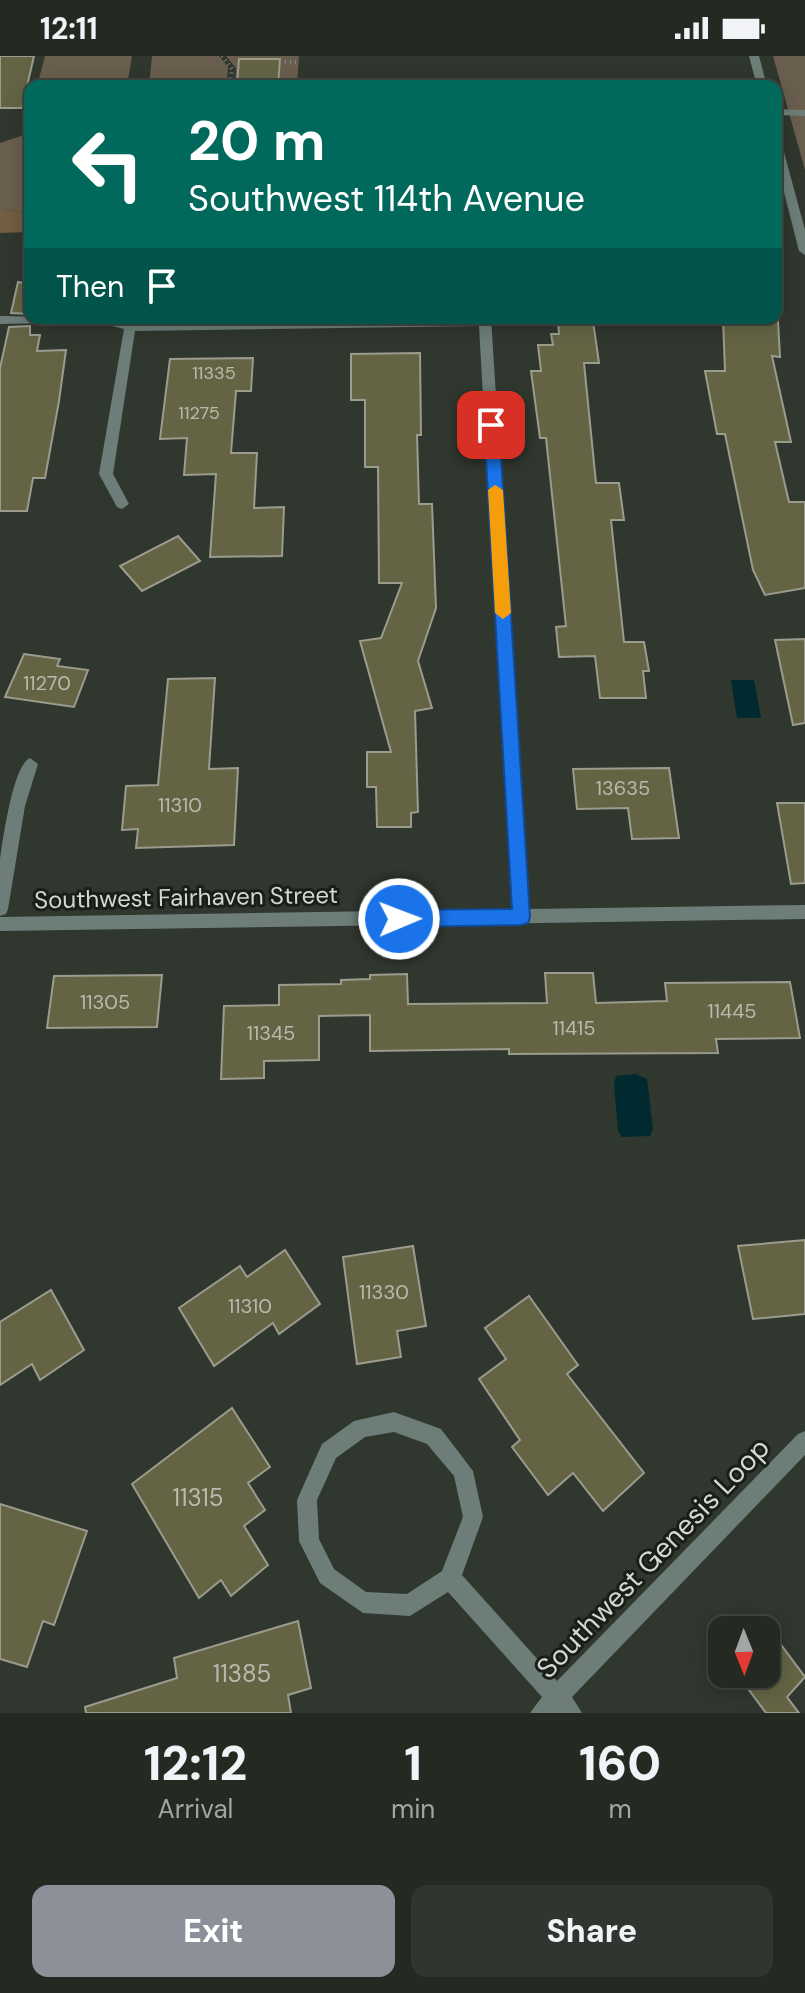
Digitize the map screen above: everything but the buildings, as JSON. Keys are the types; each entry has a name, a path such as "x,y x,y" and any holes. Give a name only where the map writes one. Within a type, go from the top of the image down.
{"street":[{"path":"754,56 761,80"},
{"path":"782,112 805,113"},
{"path":"782,164 805,251"},
{"path":"0,320 24,320"},
{"path":"119,324 130,327 282,324"},
{"path":"485,324 521,917"},
{"path":"122,504 106,474 130,327"},
{"path":"0,909 17,806 30,764"},
{"name":"Southwest Fairhaven Street","path":"0,924 805,912"},
{"path":"394,1422 434,1436 463,1471 473,1517 450,1578 410,1605 363,1602 327,1576 309,1541 307,1500 329,1451 361,1428 394,1422"},
{"name":"Southwest Genesis Loop","path":"556,1708 805,1441"},
{"path":"450,1578 556,1708"}],"path":[{"path":"222,56 232,69 231,80"},
{"path":"280,62 300,62"}],"shaded area":[{"path":"45,56 132,56 128,80 39,80"},
{"path":"152,56 219,56 228,67 227,80 150,80"},
{"path":"226,56 299,56 297,80 278,80 280,59 239,59 237,80 236,68"},
{"path":"773,56 805,56 805,170 782,80"},
{"path":"24,135 24,213 0,207 0,143"},
{"path":"0,207 24,213 24,232 0,233"}],"water":[{"path":"731,680 754,680 761,718 737,718"},
{"path":"636,1074 647,1079 653,1129 650,1136 622,1137 618,1131 614,1084 616,1076"}],"slow traffic":[{"path":"495,490 503,613"}],"route":[{"path":"399,919 521,917 491,425"}]}
